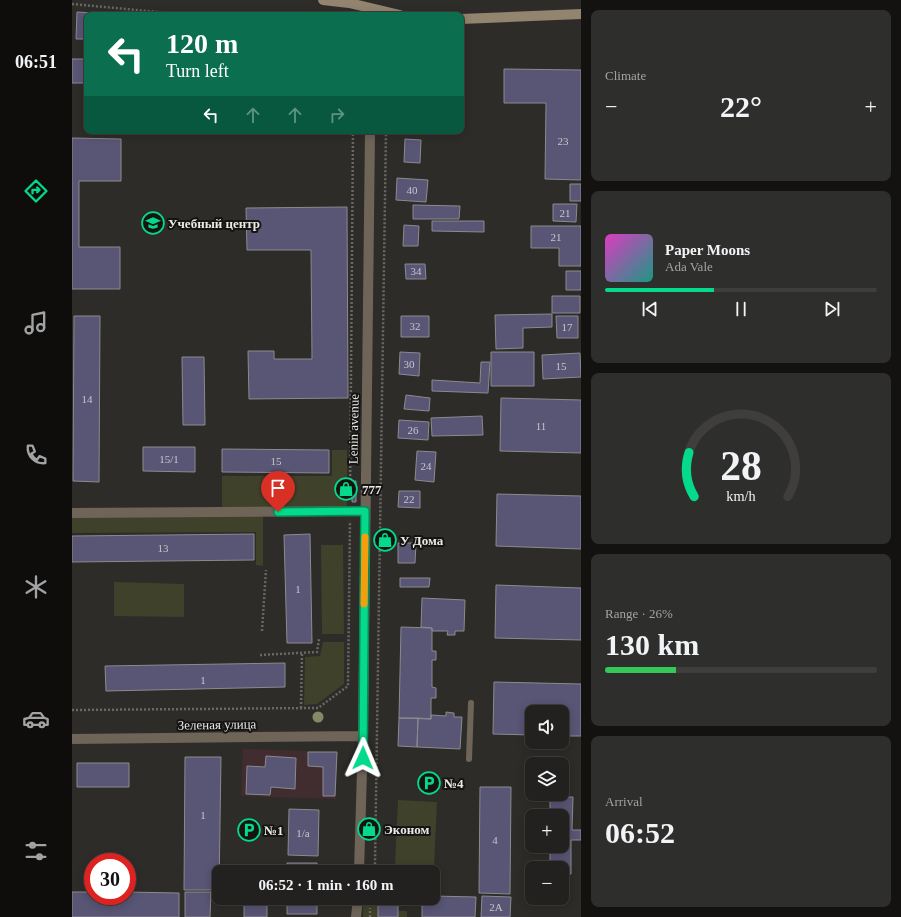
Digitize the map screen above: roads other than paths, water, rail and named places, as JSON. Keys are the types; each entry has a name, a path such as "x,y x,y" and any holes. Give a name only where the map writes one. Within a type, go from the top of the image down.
{"main road":[{"path":"323,0 349,3 388,12"},
{"path":"464,19 581,14"}],"street":[{"name":"Lenin avenue","path":"359,865 363,736 370,134"},
{"path":"72,513 365,511"},
{"name":"Зеленая улица","path":"72,739 363,736"},
{"path":"356,917 357,905"}],"lane":[{"path":"469,759 471,703"}],"place":[{"name":"Учебный центр","path":"153,223"},
{"name":"777","path":"346,489"},
{"name":"У Дома","path":"385,540"},
{"name":"№4","path":"429,783"},
{"name":"Эконом","path":"369,829"},
{"name":"№1","path":"249,830"}]}
